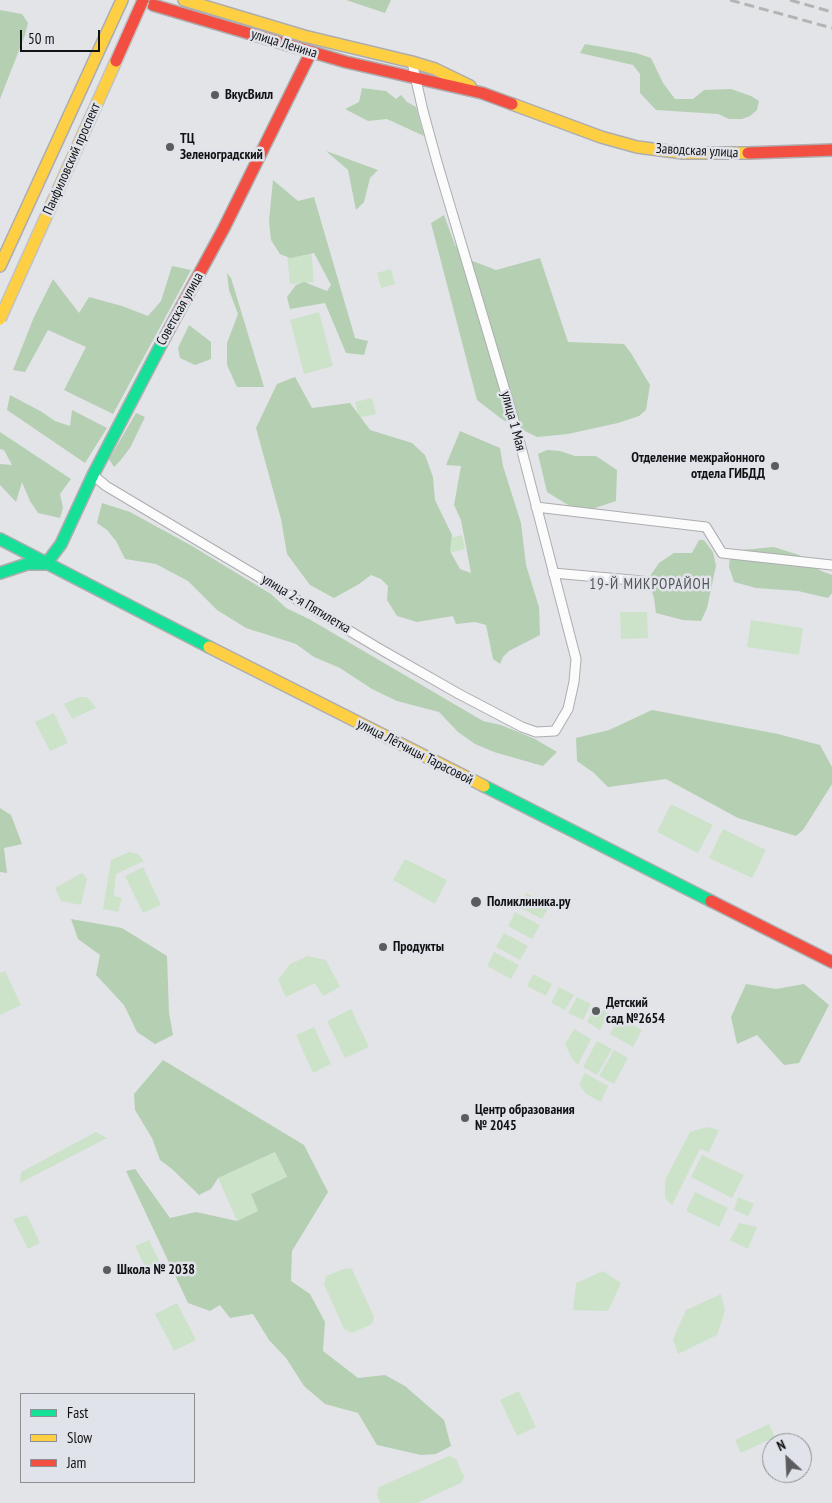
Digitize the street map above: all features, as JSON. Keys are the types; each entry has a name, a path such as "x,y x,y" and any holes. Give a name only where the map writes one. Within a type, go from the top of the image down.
{"main road":[{"name":"Панфиловский проспект","path":"0,266 122,0"},
{"name":"улица Ленина","path":"184,0 304,36 412,62"},
{"name":"Панфиловский проспект","path":"0,319 148,2"},
{"name":"улица Ленина","path":"148,2 311,52 416,78"},
{"path":"304,36 311,52"},
{"name":"Советская улица","path":"46,564 61,544 93,475 157,351 224,228 311,52"},
{"name":"Заводская улица","path":"412,62 449,76 482,93 601,137 637,147 683,153 772,153 832,150"},
{"name":"Заводская улица","path":"416,78 482,93"},
{"name":"улица Лётчицы Тарасовой","path":"0,539 228,657 832,962"},
{"path":"0,573 27,564 46,564"}],"street":[{"name":"улица 1 Мая","path":"412,62 437,162 510,406 576,659 574,682 568,709 555,731 536,732 522,728"},
{"name":"улица 2-я Пятилетка","path":"93,475 106,486 380,649 522,728"},
{"path":"536,507 706,527 722,553 832,565"},
{"path":"553,573 643,581"}],"green space":[{"path":"346,0 391,0 385,13"},
{"path":"0,10 22,14 28,23 0,99"},
{"path":"585,44 636,53 651,58 663,83 675,99 693,99 704,90 731,89 759,101 757,110 750,116 742,119 729,119 718,114 656,110 640,93 640,74 633,65 580,53"},
{"path":"362,88 386,91 396,99 401,95 407,102 416,107 424,136 387,119 368,121 345,109 359,102"},
{"path":"326,151 378,170 370,178 364,202 356,210 348,170"},
{"path":"273,180 298,201 314,197 355,338 368,341 364,355 346,353 325,303 290,309 287,297 296,285 304,282 327,291 331,285 314,253 290,258 280,254 271,240 269,221"},
{"path":"444,215 455,245 470,260 496,270 540,258 568,342 624,344 650,385 646,410 639,416 618,423 568,434 537,437 503,420 477,400 431,223"},
{"path":"311,250 314,282 290,284 287,252"},
{"path":"172,266 191,270 113,414 64,390 86,347 48,330 25,372 13,370 34,317 53,279 79,313 89,297 122,306 148,316 161,301"},
{"path":"391,269 395,284 381,288 377,273"},
{"path":"227,273 231,278 264,387 237,387 227,365 227,343 238,314 229,290"},
{"path":"319,312 333,366 304,374 290,320"},
{"path":"189,325 211,342 211,359 195,365 180,358 178,348"},
{"path":"295,377 312,408 350,403 370,430 412,443 425,455 433,477 435,500 452,535 450,551 460,569 471,573 461,520 454,505 461,466 446,465 460,431 500,448 503,466 521,523 526,565 539,607 540,635 509,651 503,657 500,664 493,659 486,625 475,622 456,624 453,616 417,622 397,616 387,600 388,586 381,579 371,575 334,598 310,585 287,554 281,519 256,428 277,384"},
{"path":"10,395 55,421 70,426 72,410 107,428 85,463 7,410"},
{"path":"372,398 376,414 359,418 355,402"},
{"path":"136,413 145,417 130,448 114,467 109,459"},
{"path":"0,432 71,479 60,494 63,508 60,518 38,513 30,501 22,482 16,502 0,485 0,464 12,465 4,450 0,449"},
{"path":"547,450 560,451 575,456 596,456 617,470 616,501 592,509 573,508 547,492 538,454"},
{"path":"102,503 130,512 192,546 271,594 286,608 309,619 483,721 501,725 535,739 557,752 543,766 494,752 475,744 458,732 439,712 397,701 372,689 340,668 314,657 296,644 246,628 217,610 188,581 156,564 125,559 116,541 107,530 97,523"},
{"path":"462,535 465,549 449,553 446,539"},
{"path":"699,540 704,540 713,552 716,566 707,608 701,621 683,620 656,613 648,579 659,563 674,553 692,553"},
{"path":"774,547 799,555 821,571 832,575 832,593 828,598 798,591 756,588 734,582 729,567 730,557 741,550"},
{"path":"620,612 647,612 648,638 621,639"},
{"path":"751,620 803,628 799,655 747,647"},
{"path":"79,697 86,697 96,708 72,719 64,704"},
{"path":"652,710 778,734 820,745 832,767 832,784 803,830 796,836 738,818 666,779 608,787 594,773 577,761 576,738 609,730"},
{"path":"54,713 68,743 50,751 35,722"},
{"path":"671,804 713,825 698,853 657,832"},
{"path":"0,808 11,815 22,844 4,848 7,873 0,872"},
{"path":"723,829 766,850 752,878 709,858"},
{"path":"129,852 138,854 144,861 116,874 114,896 122,898 118,912 103,909 111,860"},
{"path":"405,859 447,880 435,904 393,880"},
{"path":"143,867 161,905 143,913 125,876"},
{"path":"82,873 87,879 81,905 61,901 55,888"},
{"path":"526,893 550,905 542,919 518,907"},
{"path":"515,912 540,925 532,939 508,926"},
{"path":"71,919 122,928 167,956 169,1013 173,1035 155,1044 137,1032 124,1005 96,975 100,955 78,939"},
{"path":"504,933 528,946 520,960 496,947"},
{"path":"494,952 519,965 511,979 487,966"},
{"path":"308,956 326,960 340,987 323,996 315,983 286,997 278,980 290,964"},
{"path":"5,971 21,1005 0,1015 0,973"},
{"path":"533,974 552,984 546,996 527,986"},
{"path":"746,984 776,989 804,984 829,1005 799,1063 784,1065 757,1035 737,1044 731,1017"},
{"path":"559,987 574,995 565,1010 551,1003"},
{"path":"577,997 591,1004 583,1020 568,1013"},
{"path":"595,1006 609,1014 600,1030 587,1022"},
{"path":"351,1009 369,1047 345,1058 327,1021"},
{"path":"619,1017 642,1030 633,1047 610,1034"},
{"path":"314,1027 331,1064 313,1073 296,1035"},
{"path":"574,1029 591,1039 578,1065 572,1059 565,1044"},
{"path":"597,1041 612,1049 597,1075 583,1067"},
{"path":"614,1050 628,1058 614,1084 599,1076"},
{"path":"163,1060 304,1145 328,1192 292,1251 291,1281 310,1294 325,1322 323,1351 358,1378 385,1375 405,1386 444,1420 451,1446 436,1454 421,1455 377,1445 358,1413 325,1404 304,1386 286,1358 269,1340 253,1314 230,1318 220,1305 210,1311 188,1303 126,1171 135,1169 170,1218 196,1212 237,1221 258,1211 251,1194 287,1177 275,1152 218,1178 211,1189 199,1195 160,1160 152,1138 135,1110 134,1094"},
{"path":"585,1073 608,1086 601,1102 586,1094 579,1084"},
{"path":"707,1127 719,1130 709,1152 700,1149 672,1205 665,1198 665,1180 690,1132"},
{"path":"96,1132 107,1138 20,1183 21,1172"},
{"path":"275,1152 287,1178 251,1194 258,1211 237,1221 218,1178"},
{"path":"702,1155 744,1175 732,1198 691,1177"},
{"path":"695,1192 728,1208 719,1227 686,1211"},
{"path":"738,1197 754,1204 748,1216 734,1210"},
{"path":"27,1215 40,1243 28,1249 13,1219"},
{"path":"739,1223 757,1227 748,1249 730,1240"},
{"path":"149,1240 162,1267 148,1273 135,1246"},
{"path":"346,1268 352,1269 374,1317 372,1324 352,1333 344,1329 324,1284 326,1276"},
{"path":"603,1271 621,1283 608,1311 573,1310 576,1283"},
{"path":"721,1294 725,1311 717,1335 678,1354 673,1339 686,1310"},
{"path":"177,1303 196,1340 174,1351 155,1314"},
{"path":"519,1391 536,1427 517,1436 500,1400"},
{"path":"769,1424 773,1433 762,1433 762,1443 741,1453 735,1440"},
{"path":"449,1456 456,1459 464,1477 461,1483 417,1503 380,1503 377,1494 379,1487"}],"railway":[{"path":"730,0 832,28"},
{"path":"790,0 832,12"}],"traffic: fast":[{"path":"46,564 61,544 93,475 165,337"},
{"path":"0,539 209,647"},
{"path":"0,573 27,564 44,564"},
{"path":"484,786 711,901"}],"traffic: slow":[{"path":"0,266 122,0"},
{"path":"184,0 304,36 412,62 435,69 470,86"},
{"path":"0,319 116,61"},
{"path":"512,104 601,137 637,147 683,153 748,153"},
{"path":"209,647 484,786"}],"traffic: jam":[{"path":"116,61 143,0"},
{"path":"153,5 346,62 482,93 512,104"},
{"path":"165,337 224,228 311,52"},
{"path":"748,153 832,150"},
{"path":"711,901 832,962"}],"place":[{"name":"ВкусВилл","path":"215,95"},
{"name":"ТЦ Зеленоградский","path":"170,147"},
{"name":"Отделение межрайонного отдела ГИБДД","path":"775,466"},
{"name":"Поликлиника.ру","path":"476,902"},
{"name":"Продукты","path":"383,947"},
{"name":"Детский сад №2654","path":"596,1011"},
{"name":"Центр образования № 2045","path":"465,1118"},
{"name":"Школа № 2038","path":"107,1270"}],"district":[{"name":"19-Й МИКРОРАЙОН","path":"650,585"}]}
